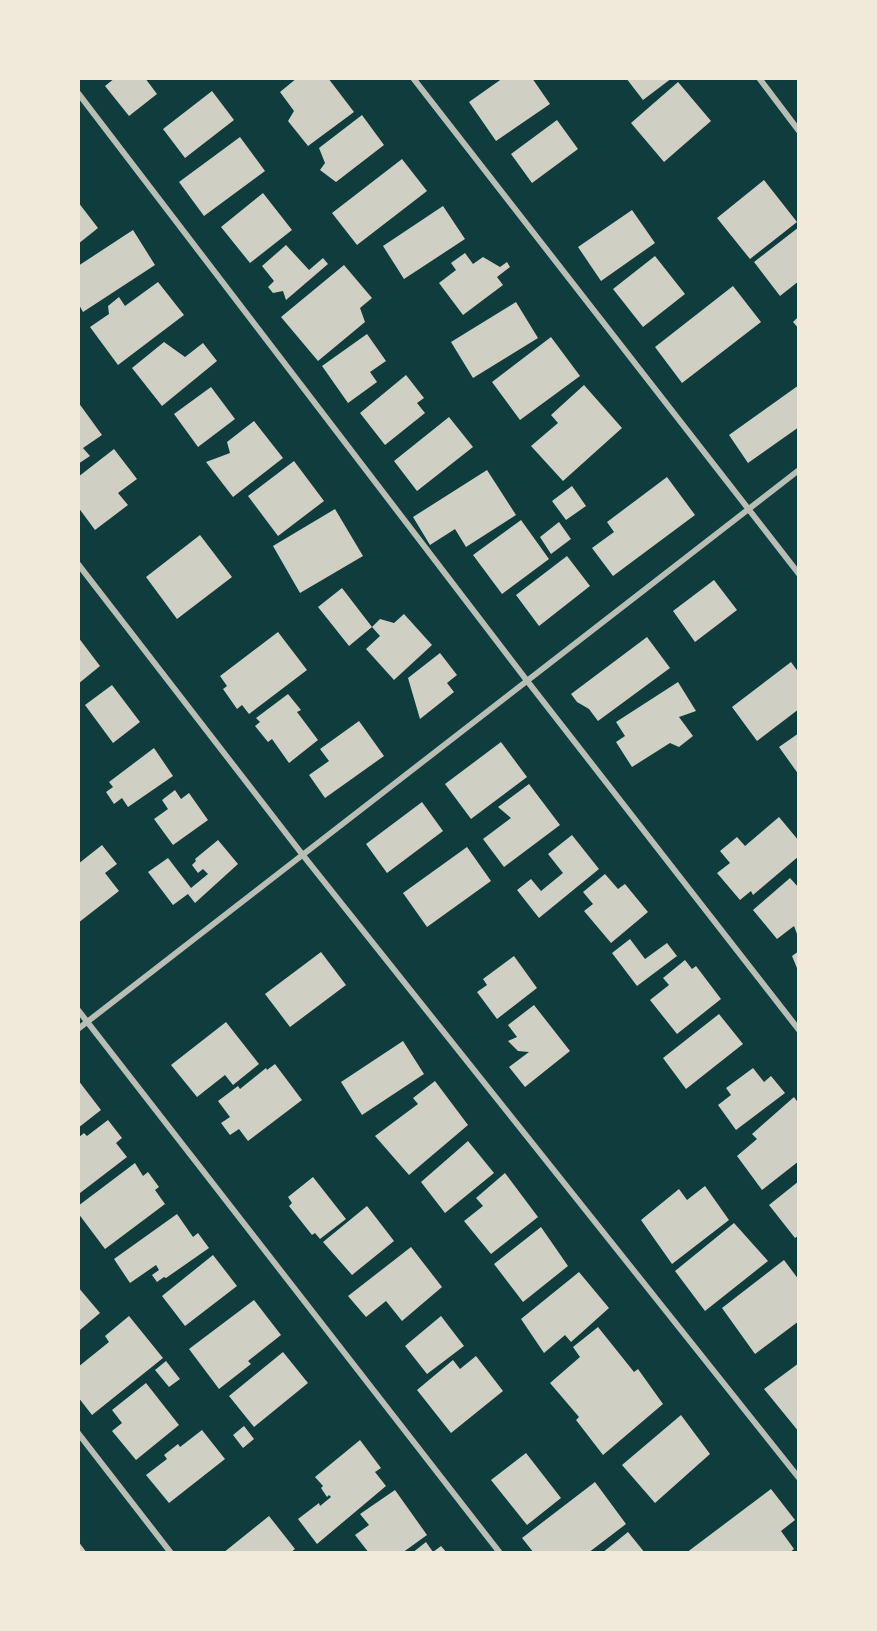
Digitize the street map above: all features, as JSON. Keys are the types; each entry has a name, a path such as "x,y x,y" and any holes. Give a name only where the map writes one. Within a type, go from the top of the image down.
{"street":[{"path":"412,78 799,574"},
{"path":"759,78 799,131"},
{"path":"78,93 528,682 799,1030"},
{"path":"78,1029 799,470"},
{"path":"78,564 302,854 799,1478"},
{"path":"78,1010 500,1553"},
{"path":"78,1434 171,1553"}],"building":[{"path":"115,78 145,78 157,94 129,116 105,86"},
{"path":"297,78 328,78 354,112 308,146 288,121 294,111 280,92"},
{"path":"503,78 532,78 550,104 496,141 469,102"},
{"path":"626,78 672,78 643,100"},
{"path":"678,82 711,121 664,162 631,123"},
{"path":"212,91 234,120 185,158 163,129"},
{"path":"362,115 384,145 336,182 320,170 325,163 319,148"},
{"path":"557,120 578,149 532,183 511,154"},
{"path":"240,137 265,171 204,216 179,182"},
{"path":"402,159 427,191 357,245 332,213"},
{"path":"764,180 797,222 750,259 717,218"},
{"path":"263,193 292,230 250,263 221,227"},
{"path":"78,202 98,228 78,244"},
{"path":"443,206 465,239 404,279 383,246"},
{"path":"632,210 655,243 601,281 578,247"},
{"path":"799,227 799,281 780,296 754,262"},
{"path":"133,230 155,265 83,312 78,303 78,266"},
{"path":"286,245 309,270 323,258 328,264 286,300 283,291 273,293 268,287 274,281 262,266"},
{"path":"465,253 473,264 483,257 500,267 507,262 510,267 497,277 503,285 463,315 439,283 456,270 451,263"},
{"path":"655,256 685,294 643,327 613,289"},
{"path":"344,265 372,298 360,308 365,322 318,361 281,317"},
{"path":"158,282 184,315 118,365 90,327 109,314 108,306 119,297 125,306"},
{"path":"733,286 761,322 682,383 655,347"},
{"path":"516,302 538,338 473,378 451,342"},
{"path":"799,316 799,329 793,322"},
{"path":"367,334 386,361 370,372 377,382 348,403 322,366"},
{"path":"551,337 580,376 520,420 492,382"},
{"path":"164,342 185,357 203,343 217,361 162,406 132,368"},
{"path":"406,375 424,398 417,403 425,413 385,445 360,413"},
{"path":"584,385 622,428 563,481 531,446 558,423 551,415"},
{"path":"799,385 799,427 748,463 729,435"},
{"path":"211,387 235,419 198,447 174,414"},
{"path":"78,402 102,435 83,448 90,456 78,464"},
{"path":"449,417 473,447 417,491 394,461"},
{"path":"254,421 283,458 233,497 206,462 230,453 227,442"},
{"path":"114,449 137,479 118,493 128,505 95,530 78,507 78,477"},
{"path":"294,461 324,501 278,536 248,496"},
{"path":"487,470 516,515 466,547 455,529 430,545 413,517"},
{"path":"667,477 695,515 613,576 592,548 614,532 607,522"},
{"path":"572,486 586,506 566,520 552,501"},
{"path":"335,509 363,556 300,593 273,546"},
{"path":"521,520 549,559 502,594 473,555"},
{"path":"559,522 571,539 551,554 540,537"},
{"path":"200,535 232,577 177,619 146,577"},
{"path":"567,556 590,586 539,626 516,595"},
{"path":"714,580 737,610 695,642 673,611"},
{"path":"342,588 372,627 349,646 318,607"},
{"path":"404,614 432,645 394,680 366,649 380,636 372,627 380,619 394,623"},
{"path":"278,632 307,670 249,714 242,705 237,709 223,689 227,686 220,676"},
{"path":"78,637 100,666 78,684"},
{"path":"647,637 670,668 598,721 589,709 577,702 571,694"},
{"path":"440,653 457,675 447,683 454,692 420,719 408,678"},
{"path":"791,662 799,673 799,709 757,741 732,707"},
{"path":"678,682 696,711 679,717 693,736 679,747 670,743 632,767 616,742 625,736 616,722"},
{"path":"112,685 140,722 113,743 85,705"},
{"path":"288,694 301,710 297,712 318,740 289,763 272,739 268,742 255,726 260,722 256,718"},
{"path":"359,721 384,756 325,798 309,775 329,761 320,749"},
{"path":"799,733 799,775 779,747"},
{"path":"501,742 527,777 471,819 445,784"},
{"path":"154,748 173,776 128,807 122,798 114,804 106,792 113,787 109,782"},
{"path":"529,784 560,825 504,867 483,839 511,818 498,807"},
{"path":"175,790 181,799 189,793 208,820 173,845 154,819 168,809 162,800"},
{"path":"422,802 443,831 387,873 366,844"},
{"path":"779,817 799,841 799,856 753,895 751,891 740,900 717,873 730,863 720,851 737,837 745,846"},
{"path":"572,835 599,869 539,918 517,890 531,879 541,891 563,873 548,854"},
{"path":"218,840 238,864 195,903 188,894 173,905 148,872 168,858 191,888 208,874 203,869 198,873 192,865 195,859"},
{"path":"102,845 117,864 105,873 119,891 78,923 78,864"},
{"path":"467,847 491,881 427,927 403,893"},
{"path":"605,874 618,889 625,884 648,912 611,943 584,911 593,904 583,892"},
{"path":"790,878 799,888 799,932 797,934 794,926 777,939 753,910"},
{"path":"630,939 645,959 667,943 677,956 637,986 612,953"},
{"path":"799,951 799,973 792,956"},
{"path":"321,952 346,985 290,1027 265,994"},
{"path":"514,956 537,988 497,1019 477,992 487,985 483,979"},
{"path":"685,960 692,969 696,966 721,999 677,1034 650,1000 669,985 663,978"},
{"path":"534,1005 570,1051 525,1087 509,1067 529,1052 518,1051 508,1041 517,1037 508,1025"},
{"path":"719,1014 743,1044 686,1089 663,1058"},
{"path":"226,1022 259,1064 233,1085 225,1075 197,1097 171,1065"},
{"path":"403,1041 424,1074 362,1115 341,1082"},
{"path":"275,1064 302,1100 248,1141 239,1129 230,1135 221,1123 230,1117 218,1101 238,1086 240,1089 266,1068 267,1070"},
{"path":"753,1068 764,1082 771,1076 785,1093 736,1130 718,1105 731,1095 726,1088"},
{"path":"78,1080 101,1110 78,1128"},
{"path":"435,1081 468,1125 409,1175 375,1136 418,1104 413,1098"},
{"path":"794,1097 799,1104 799,1161 762,1190 737,1156 757,1139 752,1134"},
{"path":"108,1120 122,1138 116,1143 127,1157 80,1193 78,1191 78,1138 84,1133 87,1136"},
{"path":"468,1141 494,1173 445,1213 421,1182"},
{"path":"135,1163 143,1176 148,1172 159,1187 155,1190 165,1204 105,1249 78,1213 78,1206"},
{"path":"505,1173 538,1217 491,1254 464,1221 483,1206 476,1198"},
{"path":"313,1177 346,1219 320,1239 315,1233 312,1235 289,1206 292,1203 288,1197"},
{"path":"799,1181 799,1235 795,1238 769,1205"},
{"path":"705,1186 729,1220 672,1264 641,1220 679,1189 687,1200"},
{"path":"367,1206 394,1241 352,1275 323,1242"},
{"path":"177,1214 193,1237 198,1233 209,1248 157,1282 152,1275 159,1270 156,1265 130,1283 114,1259"},
{"path":"734,1223 768,1261 705,1311 675,1271"},
{"path":"541,1227 568,1266 523,1302 494,1264"},
{"path":"411,1247 442,1287 402,1321 386,1301 366,1317 348,1296"},
{"path":"213,1255 237,1286 185,1326 162,1296"},
{"path":"784,1260 799,1280 799,1321 755,1354 722,1308"},
{"path":"579,1272 609,1308 571,1342 565,1335 544,1353 521,1319"},
{"path":"78,1287 100,1313 80,1330 78,1327"},
{"path":"254,1300 281,1335 248,1361 251,1364 219,1389 189,1349"},
{"path":"129,1316 163,1358 92,1415 78,1397 78,1367 109,1342 105,1336"},
{"path":"441,1316 464,1346 427,1374 405,1346"},
{"path":"598,1327 634,1372 638,1369 663,1404 603,1455 576,1420 579,1417 550,1383 580,1357 573,1347"},
{"path":"283,1352 308,1383 254,1427 229,1396"},
{"path":"476,1356 503,1391 451,1433 417,1390 453,1360 460,1369"},
{"path":"166,1361 180,1379 169,1387 155,1370"},
{"path":"799,1363 799,1432 764,1389"},
{"path":"146,1383 179,1425 136,1460 112,1431 122,1423 112,1410"},
{"path":"681,1415 710,1454 655,1503 622,1465"},
{"path":"244,1426 254,1439 243,1448 233,1435"},
{"path":"202,1430 225,1459 169,1503 146,1475 167,1459 164,1455 178,1444 180,1447"},
{"path":"360,1440 381,1468 375,1472 386,1486 317,1544 298,1519 331,1497 329,1495 327,1497 321,1488 323,1486 315,1477"},
{"path":"526,1453 561,1498 527,1525 491,1480"},
{"path":"595,1482 626,1524 588,1553 534,1553 522,1538"},
{"path":"771,1489 795,1520 781,1531 794,1549 789,1553 686,1553"},
{"path":"395,1490 427,1535 402,1553 369,1553 355,1535 369,1525 360,1514"},
{"path":"269,1516 295,1549 290,1553 223,1553"},
{"path":"628,1532 645,1553 602,1553"},
{"path":"78,1541 87,1553 78,1553"},
{"path":"426,1542 433,1552 441,1546 447,1553 412,1553"}]}
